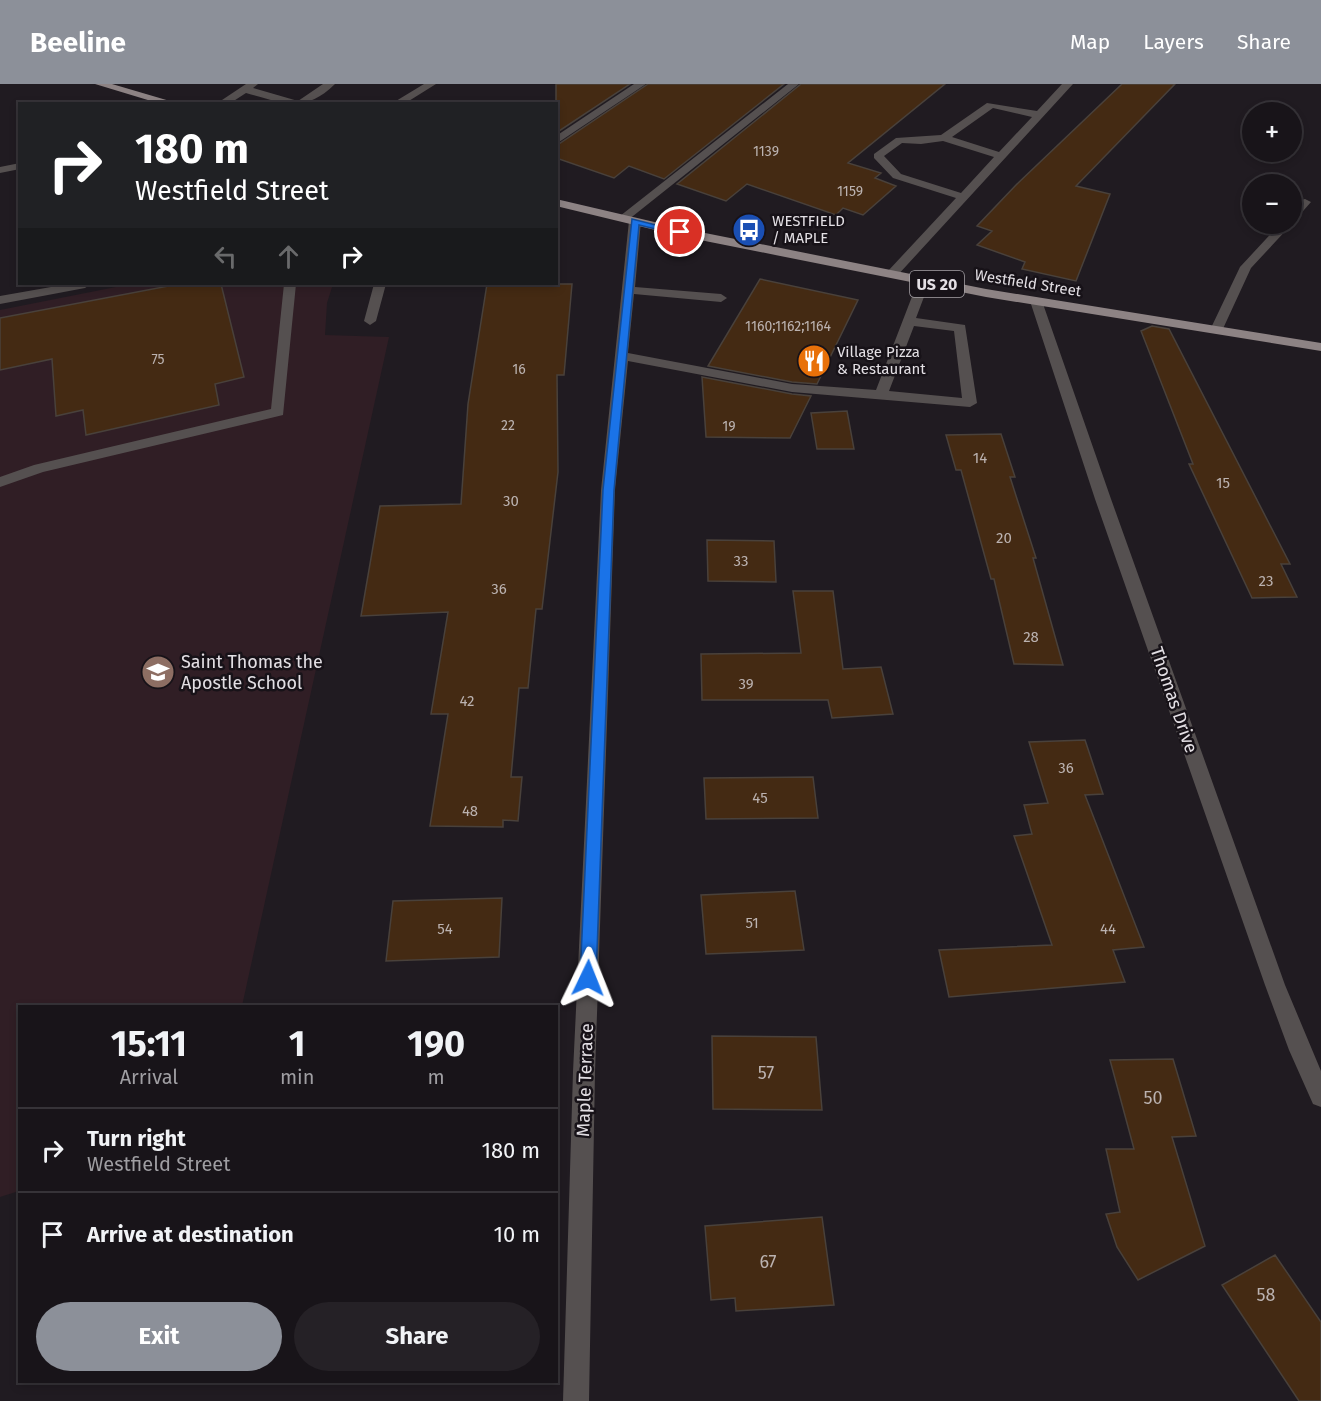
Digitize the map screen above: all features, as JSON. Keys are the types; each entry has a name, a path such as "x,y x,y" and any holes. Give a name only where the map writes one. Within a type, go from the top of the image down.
{"main road":[{"path":"100,84 168,102"},
{"name":"Westfield Street","path":"558,202 680,232 924,281 1321,347"}],"street":[{"path":"302,102 330,84"},
{"path":"400,102 431,84"},
{"path":"558,140 641,84"},
{"path":"629,220 794,84"},
{"path":"892,274 1068,84"},
{"path":"223,102 249,87 293,102"},
{"path":"944,138 979,111 991,105 1039,116"},
{"path":"963,197 897,176 878,156 900,140 921,141 944,138 1001,156"},
{"path":"0,171 18,166"},
{"path":"1302,205 1305,202"},
{"name":"Maple Terrace","path":"576,1401 584,1072 608,490 628,290 629,220"},
{"path":"1216,330 1246,267 1277,234"},
{"path":"881,394 924,281"},
{"path":"0,300 81,285"},
{"path":"0,482 39,468 278,412 290,285"},
{"path":"370,321 380,285"},
{"path":"628,290 721,298"},
{"name":"Thomas Drive","path":"1036,301 1103,499 1275,985 1321,1096"},
{"path":"621,356 792,388 970,403 960,328 909,321"}],"shaded area":[{"name":"Saint Thomas the Apostle School","path":"126,285 333,285 327,303 325,335 389,337 242,1005 18,1005 18,1191 0,1197 0,310"}],"building":[{"path":"556,84 630,84 558,132 558,102 556,102"},
{"path":"648,84 784,84 664,179 629,166 614,178 558,159 558,145"},
{"path":"801,84 945,84 848,163 881,173 875,178 896,186 863,215 843,208 836,215 747,184 726,201 677,184"},
{"path":"1122,84 1175,84 1076,186 1110,194 1076,281 1022,269 1025,262 977,245 992,231 977,226 1016,185"},
{"path":"760,279 858,300 817,384 792,382 708,366"},
{"path":"572,284 564,375 557,375 558,472 542,609 536,609 528,688 519,688 511,777 522,777 518,821 503,820 503,827 430,826 448,714 431,714 448,612 361,616 380,506 461,504 468,404 487,285"},
{"path":"174,285 221,285 244,377 215,384 219,405 86,435 83,410 56,416 52,359 0,370 0,318"},
{"path":"1152,326 1169,329 1290,564 1281,564 1297,597 1252,598 1189,464 1193,464 1141,331"},
{"path":"702,377 811,396 790,438 706,437"},
{"path":"847,411 854,449 817,449 811,413"},
{"path":"1001,434 1015,477 1010,477 1036,558 1033,558 1063,665 1014,664 994,579 991,579 961,470 956,470 946,435"},
{"path":"707,540 774,541 776,582 708,581"},
{"path":"793,591 833,591 843,669 881,667 893,714 832,718 828,700 702,700 701,654 801,653"},
{"path":"1085,740 1103,794 1085,795 1144,947 1113,950 1125,982 949,997 939,950 1052,945 1014,836 1032,834 1024,805 1048,803 1029,742"},
{"path":"813,777 818,818 706,819 704,778"},
{"path":"795,891 804,950 706,954 701,895"},
{"path":"502,898 499,957 386,961 393,901"},
{"path":"712,1036 816,1037 822,1110 713,1109"},
{"path":"1173,1059 1196,1136 1172,1137 1205,1246 1138,1280 1117,1247 1106,1214 1120,1212 1106,1149 1134,1149 1110,1060"},
{"path":"822,1217 834,1305 736,1311 735,1298 711,1300 705,1226"},
{"path":"1275,1255 1321,1322 1321,1401 1299,1401 1222,1285"}],"place":[{"name":"WESTFIELD / MAPLE","path":"749,230"},
{"name":"Village Pizza & Restaurant","path":"814,361"},
{"name":"Saint Thomas the Apostle School","path":"158,672"}],"route":[{"path":"588,978 608,490 635,221 680,232"}]}
